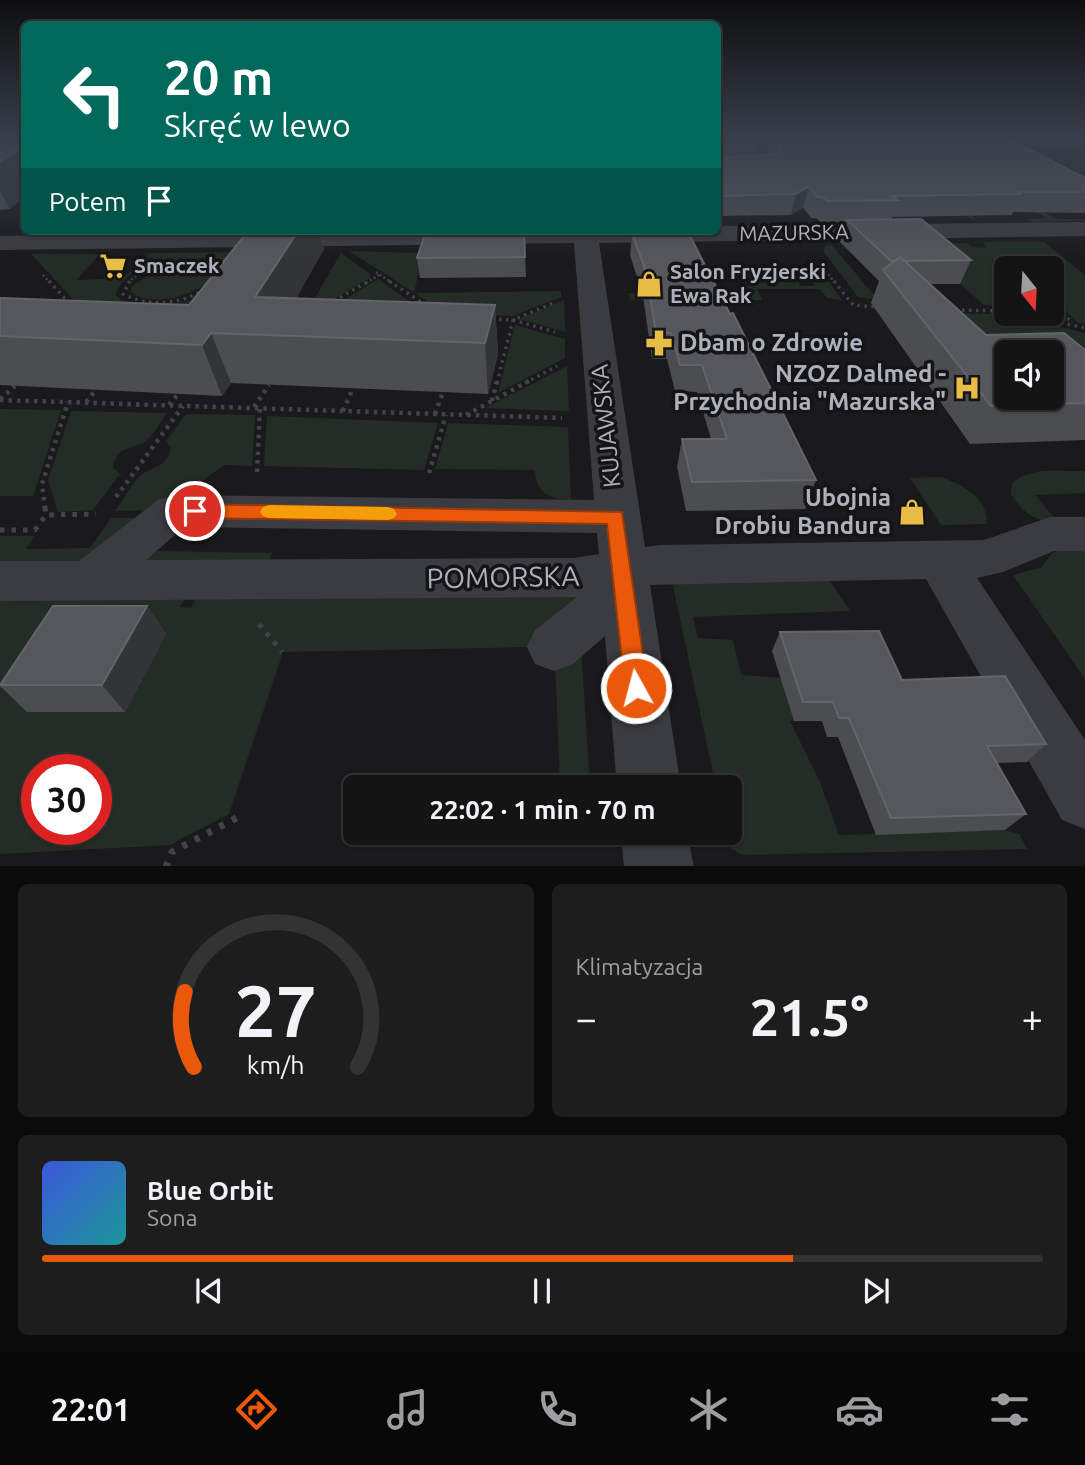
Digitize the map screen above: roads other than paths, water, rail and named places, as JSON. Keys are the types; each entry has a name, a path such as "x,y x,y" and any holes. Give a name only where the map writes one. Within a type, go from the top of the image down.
{"street":[{"name":"MAZURSKA","path":"721,233 1085,229"},
{"name":"MAZURSKA","path":"0,243 207,246 329,235"},
{"name":"KUJAWSKA","path":"585,235 647,775"},
{"path":"88,581 174,511 616,517"},
{"name":"POMORSKA","path":"0,581 623,579 661,564 986,559 1049,534 1085,534"},
{"path":"940,561 1085,797"},
{"path":"554,647 623,579"},
{"path":"656,845 659,866"}],"place":[{"name":"Smaczek","path":"113,266"},
{"name":"Salon Fryzjerski Ewa Rak","path":"649,284"},
{"name":"Dbam o Zdrowie","path":"659,343"},
{"name":"NZOZ Dalmed - Przychodnia \"Mazurska\"","path":"967,388"},
{"name":"Ubojnia Drobiu Bandura","path":"912,512"}]}
